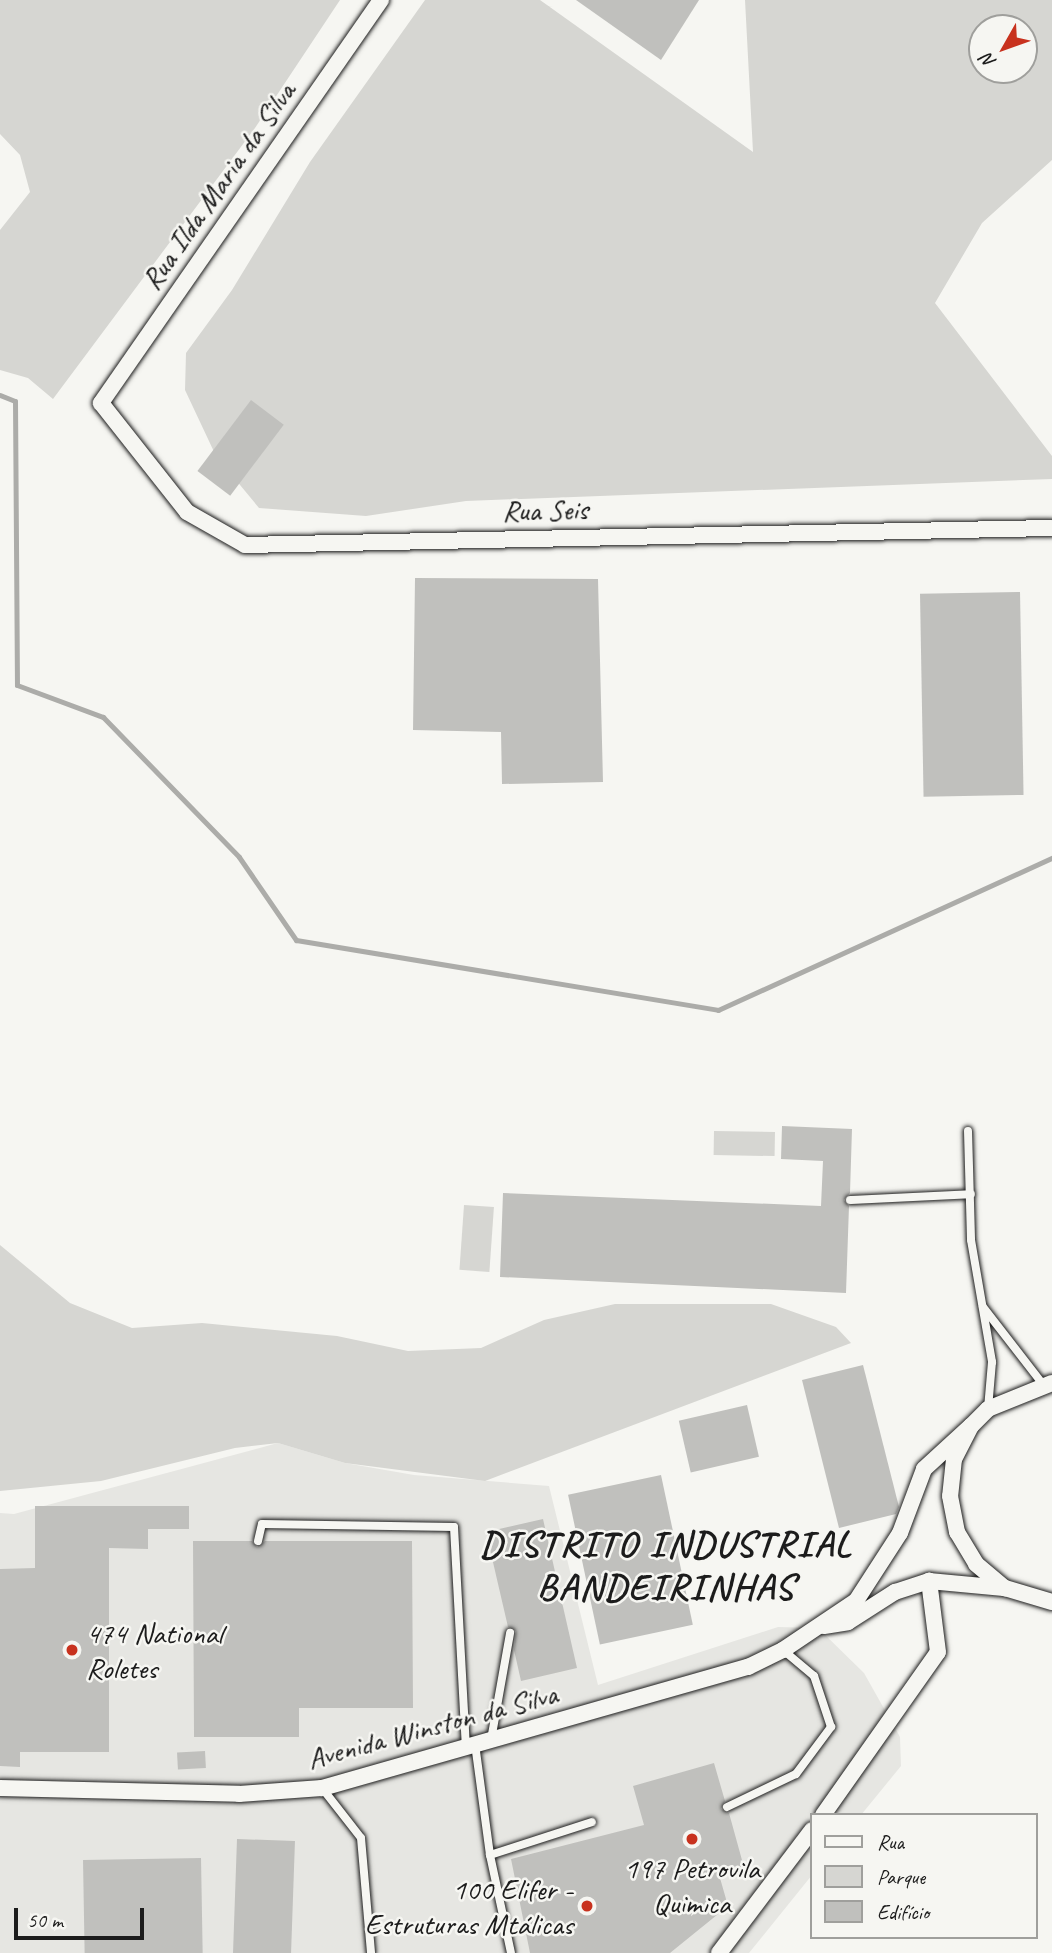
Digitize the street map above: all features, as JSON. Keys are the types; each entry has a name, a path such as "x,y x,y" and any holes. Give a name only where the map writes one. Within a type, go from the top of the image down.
{"street":[{"name":"Rua Ilda Maria da Silva","path":"101,403 381,0"},
{"name":"Rua Seis","path":"101,403 171,498 204,524 245,545 1052,528"},
{"path":"818,1628 856,1601 900,1533 924,1469 988,1409 1047,1383"},
{"path":"971,1426 954,1459 950,1496 957,1532 976,1564 1005,1588"},
{"path":"818,1628 848,1622 895,1592 929,1581 1005,1588 1052,1602"},
{"path":"825,1813 938,1652 929,1581"},
{"name":"Avenida Winston da Silva","path":"0,1788 239,1794 322,1788 709,1681 783,1650 818,1628"},
{"path":"719,1953 810,1833"}],"lane":[{"path":"968,1131 971,1240 992,1362 988,1409"},
{"path":"850,1200 971,1194"},
{"path":"981,1305 1047,1383"},
{"path":"258,1541 262,1524 454,1527 490,1855 511,1953"},
{"path":"477,1744 510,1633"},
{"path":"727,1807 796,1774 831,1727 814,1675 783,1650"},
{"path":"322,1788 361,1838 371,1953"},
{"path":"490,1855 593,1822"}],"shaded area":[{"path":"278,1443 345,1463 414,1475 549,1486 598,1685 778,1627 818,1628 864,1673 900,1737 901,1766 863,1813 810,1813 810,1877 749,1953 0,1953 0,1513 14,1514"}],"green space":[{"path":"0,0 340,0 255,128 53,399 28,378 0,370 0,230 30,192 20,155 0,134"},
{"path":"425,0 540,0 753,152 745,0 1052,0 1052,160 982,223 935,303 1052,456 1052,479 466,501 366,516 259,508 216,456 185,390 186,353 232,290 310,162"},
{"path":"714,1131 775,1132 775,1156 714,1155"},
{"path":"464,1205 494,1207 489,1272 459,1270"},
{"path":"0,1245 70,1303 132,1328 202,1323 337,1336 408,1351 481,1348 544,1320 615,1304 771,1304 836,1327 851,1343 485,1481 345,1463 278,1443 235,1448 101,1481 0,1491"}],"building":[{"path":"576,0 699,0 661,60"},
{"path":"251,400 284,425 230,496 197,471"},
{"path":"415,578 598,579 603,782 502,784 501,732 413,730"},
{"path":"1020,592 1024,795 924,797 920,594"},
{"path":"782,1126 852,1129 850,1193 844,1200 849,1206 846,1293 500,1277 503,1193 821,1206 823,1161 781,1159"},
{"path":"863,1365 899,1507 896,1514 839,1528 802,1380"},
{"path":"747,1405 759,1457 691,1472 679,1421"},
{"path":"661,1475 693,1625 600,1644 568,1495"},
{"name":"474 National Roletes","path":"35,1506 189,1506 189,1529 148,1529 148,1549 109,1548 109,1752 20,1752 20,1767 0,1766 0,1569 35,1568"},
{"path":"543,1519 577,1668 521,1681 514,1650 516,1631 508,1627 486,1532"},
{"path":"193,1541 252,1541 257,1547 265,1541 412,1541 413,1708 299,1708 299,1737 194,1737"},
{"path":"205,1751 206,1768 178,1769 177,1752"},
{"path":"714,1763 725,1801 721,1809 729,1813 745,1871 720,1878 728,1906 670,1953 530,1953 511,1859 644,1825 633,1786"},
{"path":"237,1839 295,1841 291,1953 233,1953"},
{"path":"201,1858 203,1953 85,1953 83,1860"}],"waterway":[{"path":"0,395 15,401 17,685 103,717 239,857 296,940 718,1010 1052,858"}],"place":[{"name":"474 National Roletes","path":"72,1650"},
{"name":"197 Petrovila Quimica","path":"692,1839"},
{"name":"100 Elifer - Estruturas Mtálicas","path":"587,1906"}],"district":[{"name":"DISTRITO INDUSTRIAL BANDEIRINHAS","path":"666,1566"}]}
